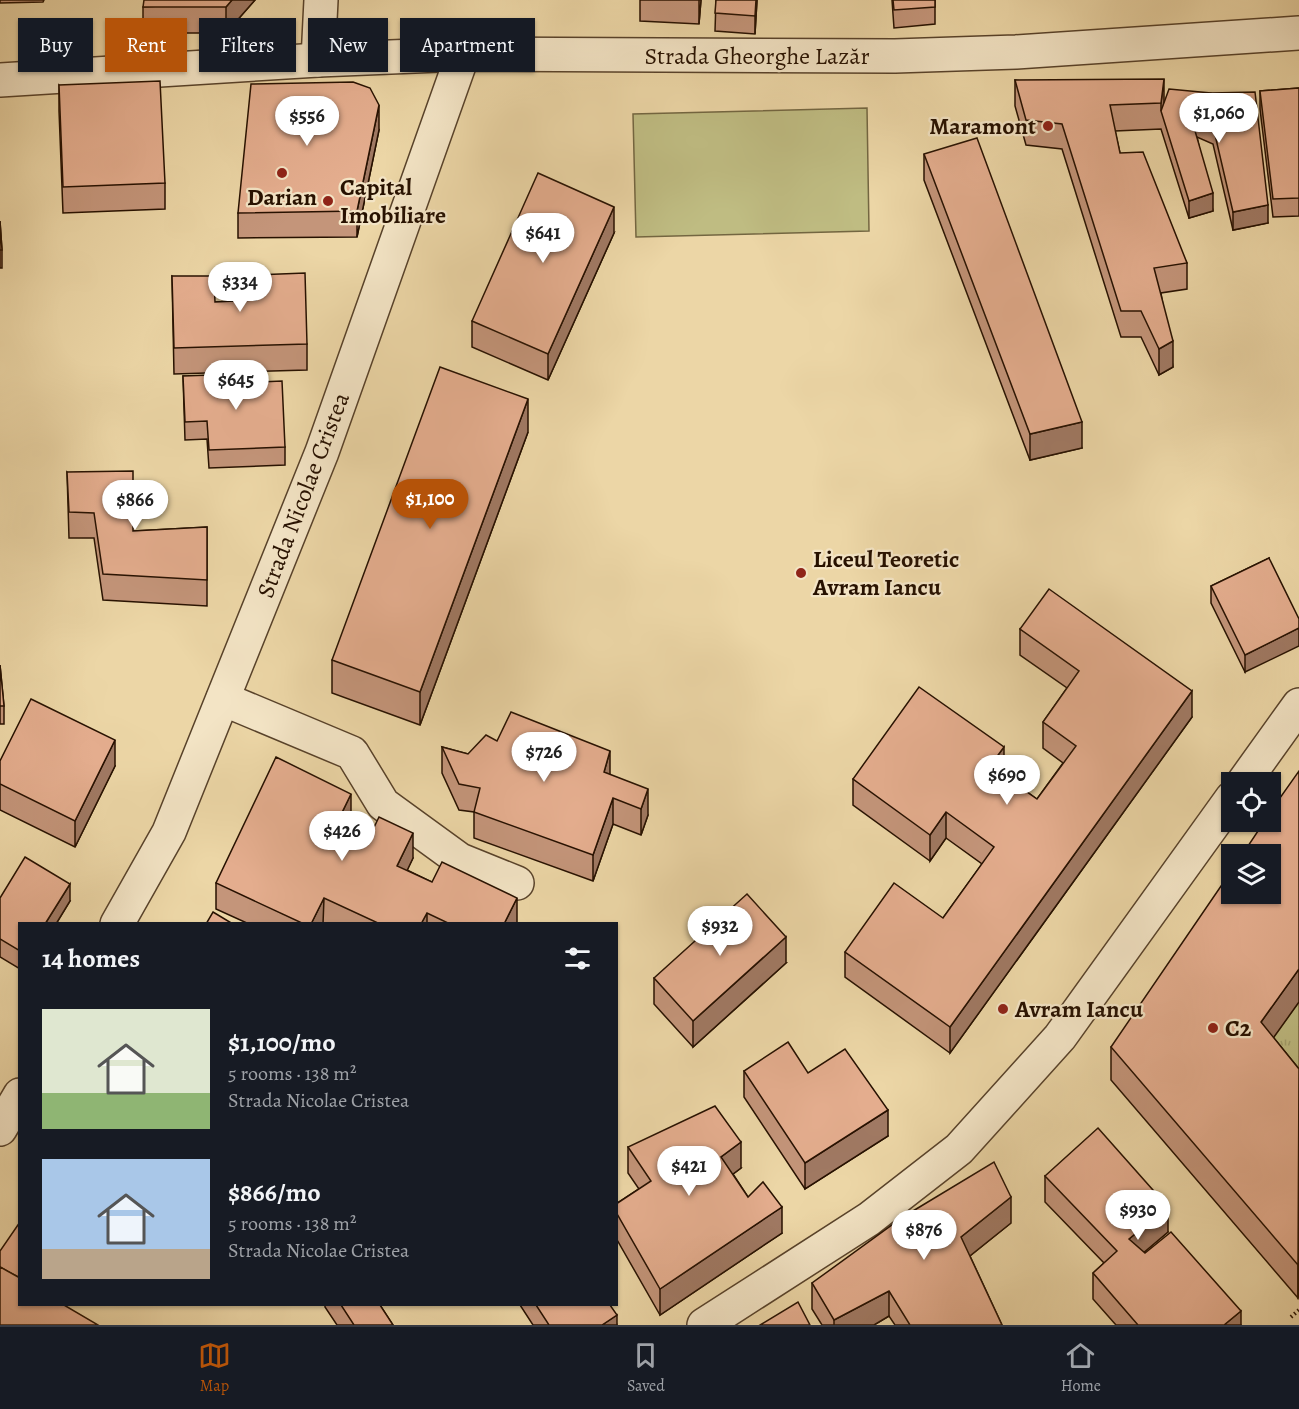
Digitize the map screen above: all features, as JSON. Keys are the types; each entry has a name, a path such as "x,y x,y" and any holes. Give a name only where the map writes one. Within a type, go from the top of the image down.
{"street":[{"path":"320,18 321,0"},
{"name":"Strada Gheorghe Lazăr","path":"535,54 895,56 1016,52 1299,33"},
{"name":"Strada Gheorghe Lazăr","path":"0,80 308,61"},
{"name":"Strada Nicolae Cristea","path":"118,922 169,832 322,452 457,72"},
{"path":"223,699 352,753 383,804 460,860 518,882"},
{"path":"1251,772 1299,705"},
{"path":"704,1325 869,1220 960,1149 1060,1037 1221,813"},
{"path":"0,1129 18,1098"}],"path":[{"path":"1291,1317 1299,1310"}],"green space":[{"path":"867,108 869,231 636,237 633,114"},
{"path":"1299,1002 1299,1102 1261,1055"}],"building":[{"path":"144,0 232,0 226,7 143,7"},
{"path":"716,0 756,0 755,16 715,13"},
{"path":"893,0 935,0 935,7 894,10"},
{"path":"1164,79 1161,103 1110,105 1120,153 1143,152 1187,263 1154,268 1173,341 1159,349 1141,311 1121,311 1062,124 1026,120 1015,80"},
{"path":"160,81 165,183 63,187 59,85"},
{"path":"353,82 370,88 379,105 357,211 238,213 251,84"},
{"path":"1299,88 1299,198 1273,199 1260,91"},
{"path":"1169,89 1211,93 1255,92 1268,205 1233,212 1213,126 1191,117 1213,193 1189,201 1161,111"},
{"path":"977,138 1082,422 1030,434 924,154"},
{"path":"538,173 614,207 548,354 472,321"},
{"path":"0,221 2,250 0,250"},
{"path":"305,273 307,344 174,348 172,276 214,276 215,302 256,300 255,275"},
{"path":"440,367 528,399 420,692 332,660"},
{"path":"240,374 240,383 282,381 285,447 209,450 207,421 185,422 183,376"},
{"path":"133,471 133,531 207,527 207,580 103,574 94,513 69,512 67,472"},
{"path":"1269,558 1299,619 1299,628 1245,655 1211,586"},
{"path":"1049,589 1192,691 950,1027 845,952 894,883 943,918 994,847 946,812 930,835 853,779 919,687 1004,747 990,766 1037,799 1076,746 1043,722 1079,671 1020,629"},
{"path":"0,665 4,706 0,706"},
{"path":"31,699 115,740 75,821 0,784 0,761"},
{"path":"511,712 610,751 604,772 648,789 641,809 613,798 593,855 474,812 480,788 459,784 442,747 468,754 486,735 497,741"},
{"path":"276,757 351,794 335,827 367,842 379,817 413,833 397,866 432,882 442,862 517,898 505,922 446,922 427,913 422,922 376,922 324,898 312,922 300,922 216,883"},
{"name":"C2","path":"1299,771 1299,969 1261,1022 1299,1069 1298,1265 1111,1047 1221,886 1221,904 1281,904 1281,844 1249,844 1257,832 1281,832 1281,796"},
{"path":"25,857 70,884 46,922 18,922 18,950 0,939 0,898"},
{"path":"747,894 786,937 693,1021 654,978"},
{"path":"213,912 230,922 207,922"},
{"path":"788,1042 808,1073 845,1049 888,1110 805,1163 744,1071"},
{"path":"715,1106 741,1142 721,1157 748,1197 763,1182 782,1207 660,1289 618,1216 618,1203 651,1181 628,1147"},
{"path":"1098,1128 1168,1207 1129,1239 1145,1253 1171,1232 1241,1311 1224,1325 1138,1325 1093,1273 1117,1251 1045,1176"},
{"path":"994,1162 1011,1197 961,1237 1002,1325 910,1325 889,1291 834,1320 812,1283 903,1217"},
{"path":"18,1225 18,1277 0,1267 0,1251"},
{"path":"0,1267 18,1277 18,1306 66,1306 98,1325 0,1325"},
{"path":"798,1302 810,1325 760,1325"},
{"path":"342,1306 381,1306 393,1325 354,1325"},
{"path":"537,1306 611,1306 617,1315 602,1325 549,1325"}],"place":[{"name":"Maramont","path":"1048,126"},
{"name":"Darian","path":"282,173"},
{"name":"Capital Imobiliare","path":"328,201"},
{"name":"Liceul Teoretic Avram Iancu","path":"801,573"},
{"name":"Avram Iancu","path":"1003,1009"},
{"name":"C2","path":"1213,1028"}]}
